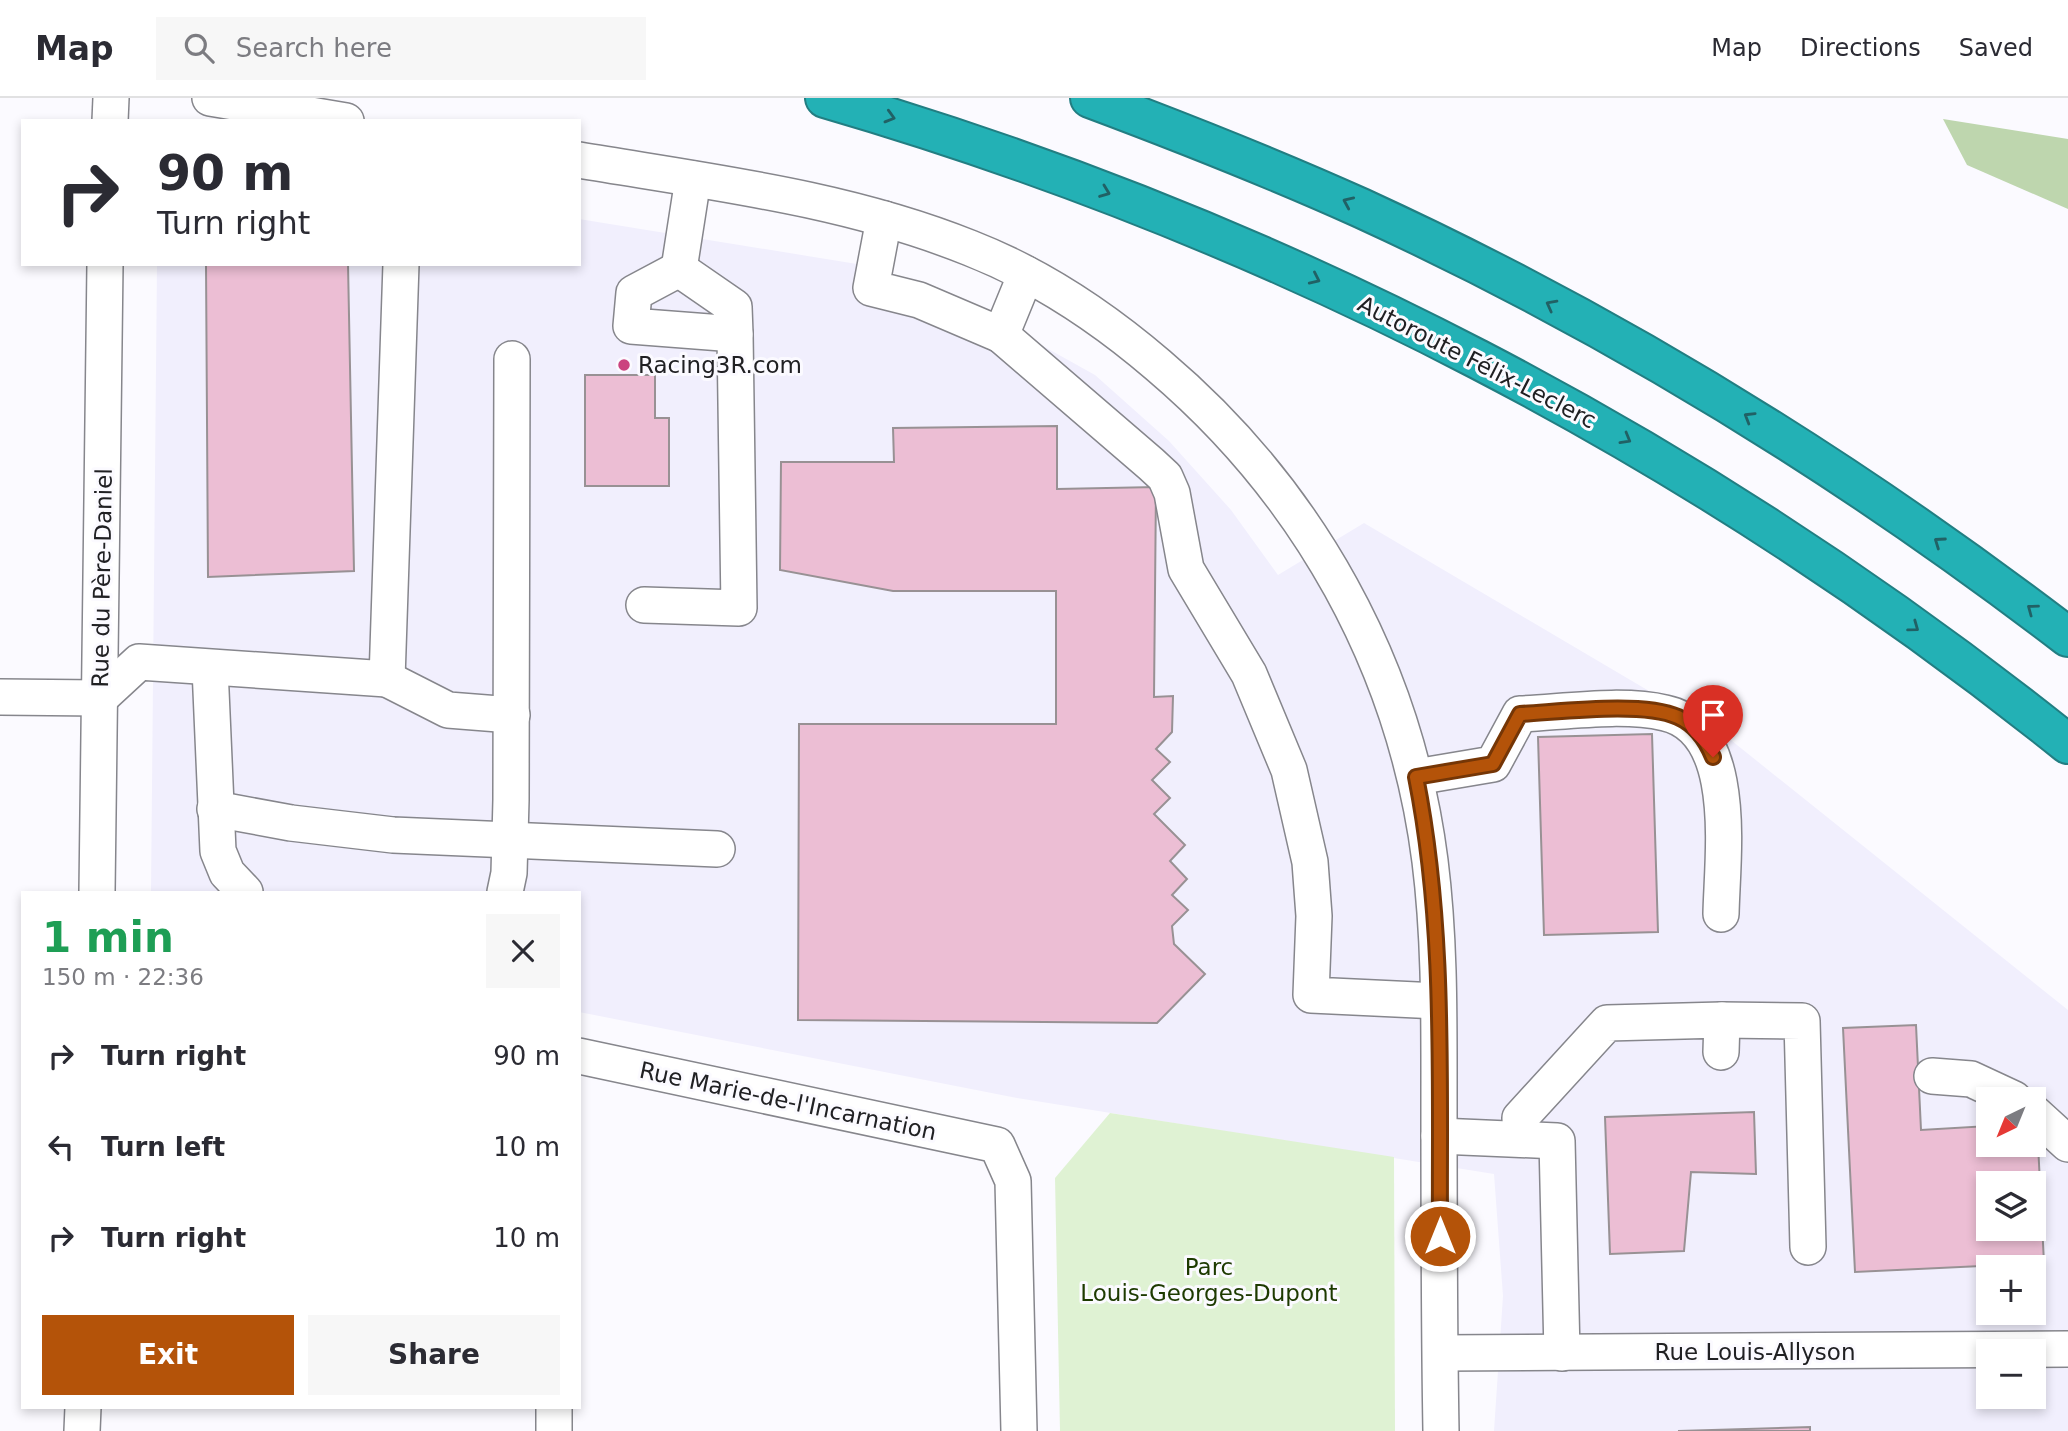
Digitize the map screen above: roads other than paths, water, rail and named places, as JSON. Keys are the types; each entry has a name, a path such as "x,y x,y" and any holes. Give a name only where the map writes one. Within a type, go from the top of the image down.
{"highway":[{"name":"Autoroute Félix-Leclerc","path":"825,98 984,147 1201,229 1332,287 1472,356 1661,460 1860,586 2068,744"},
{"path":"1090,98 1229,151 1363,209 1616,339 1816,459 1949,549 2068,637"}],"street":[{"path":"110,119 111,98"},
{"path":"210,98 324,119"},
{"path":"581,160 789,197 884,219 969,247 1026,274 1108,326 1181,384 1230,431 1286,499 1327,562 1371,647 1401,721 1416,777 1431,873 1437,1001 1441,1431"},
{"path":"680,269 693,180"},
{"path":"884,219 871,288 919,300 1001,335 1152,464 1168,482 1186,569 1249,674 1289,771 1310,862 1314,916 1311,995 1437,1001"},
{"name":"Rue du Père-Daniel","path":"97,891 105,266"},
{"path":"387,679 401,266"},
{"path":"680,269 634,293 631,326 735,334"},
{"path":"644,605 739,608 734,307 680,269"},
{"path":"1001,335 1026,274"},
{"path":"505,891 510,839 512,715 512,359"},
{"path":"0,697 100,698 139,662 387,679 448,710 512,715"},
{"path":"210,668 215,809 221,863 244,891"},
{"path":"1416,777 1493,764 1520,714 1638,710 1678,717 1702,736 1713,757 1718,776 1722,816 1721,914"},
{"path":"215,809 291,823 393,835 717,849"},
{"path":"1521,1139 1520,1118 1607,1023 1721,1036 1802,1021 1808,1247"},
{"name":"Rue Marie-de-l'Incarnation","path":"581,1056 997,1145 1013,1181 1019,1431"},
{"path":"1931,1076 1970,1079 1988,1087"},
{"path":"2046,1124 2068,1144"},
{"path":"1439,1136 1557,1141 1562,1353"},
{"name":"Rue Louis-Allyson","path":"1441,1353 2068,1349"},
{"path":"82,1431 83,1409"},
{"path":"554,1409 554,1431"}],"place":[{"name":"Racing3R.com","path":"624,365"}],"park label":[{"name":"Parc Louis-Georges-Dupont","path":"1209,1280"}]}
